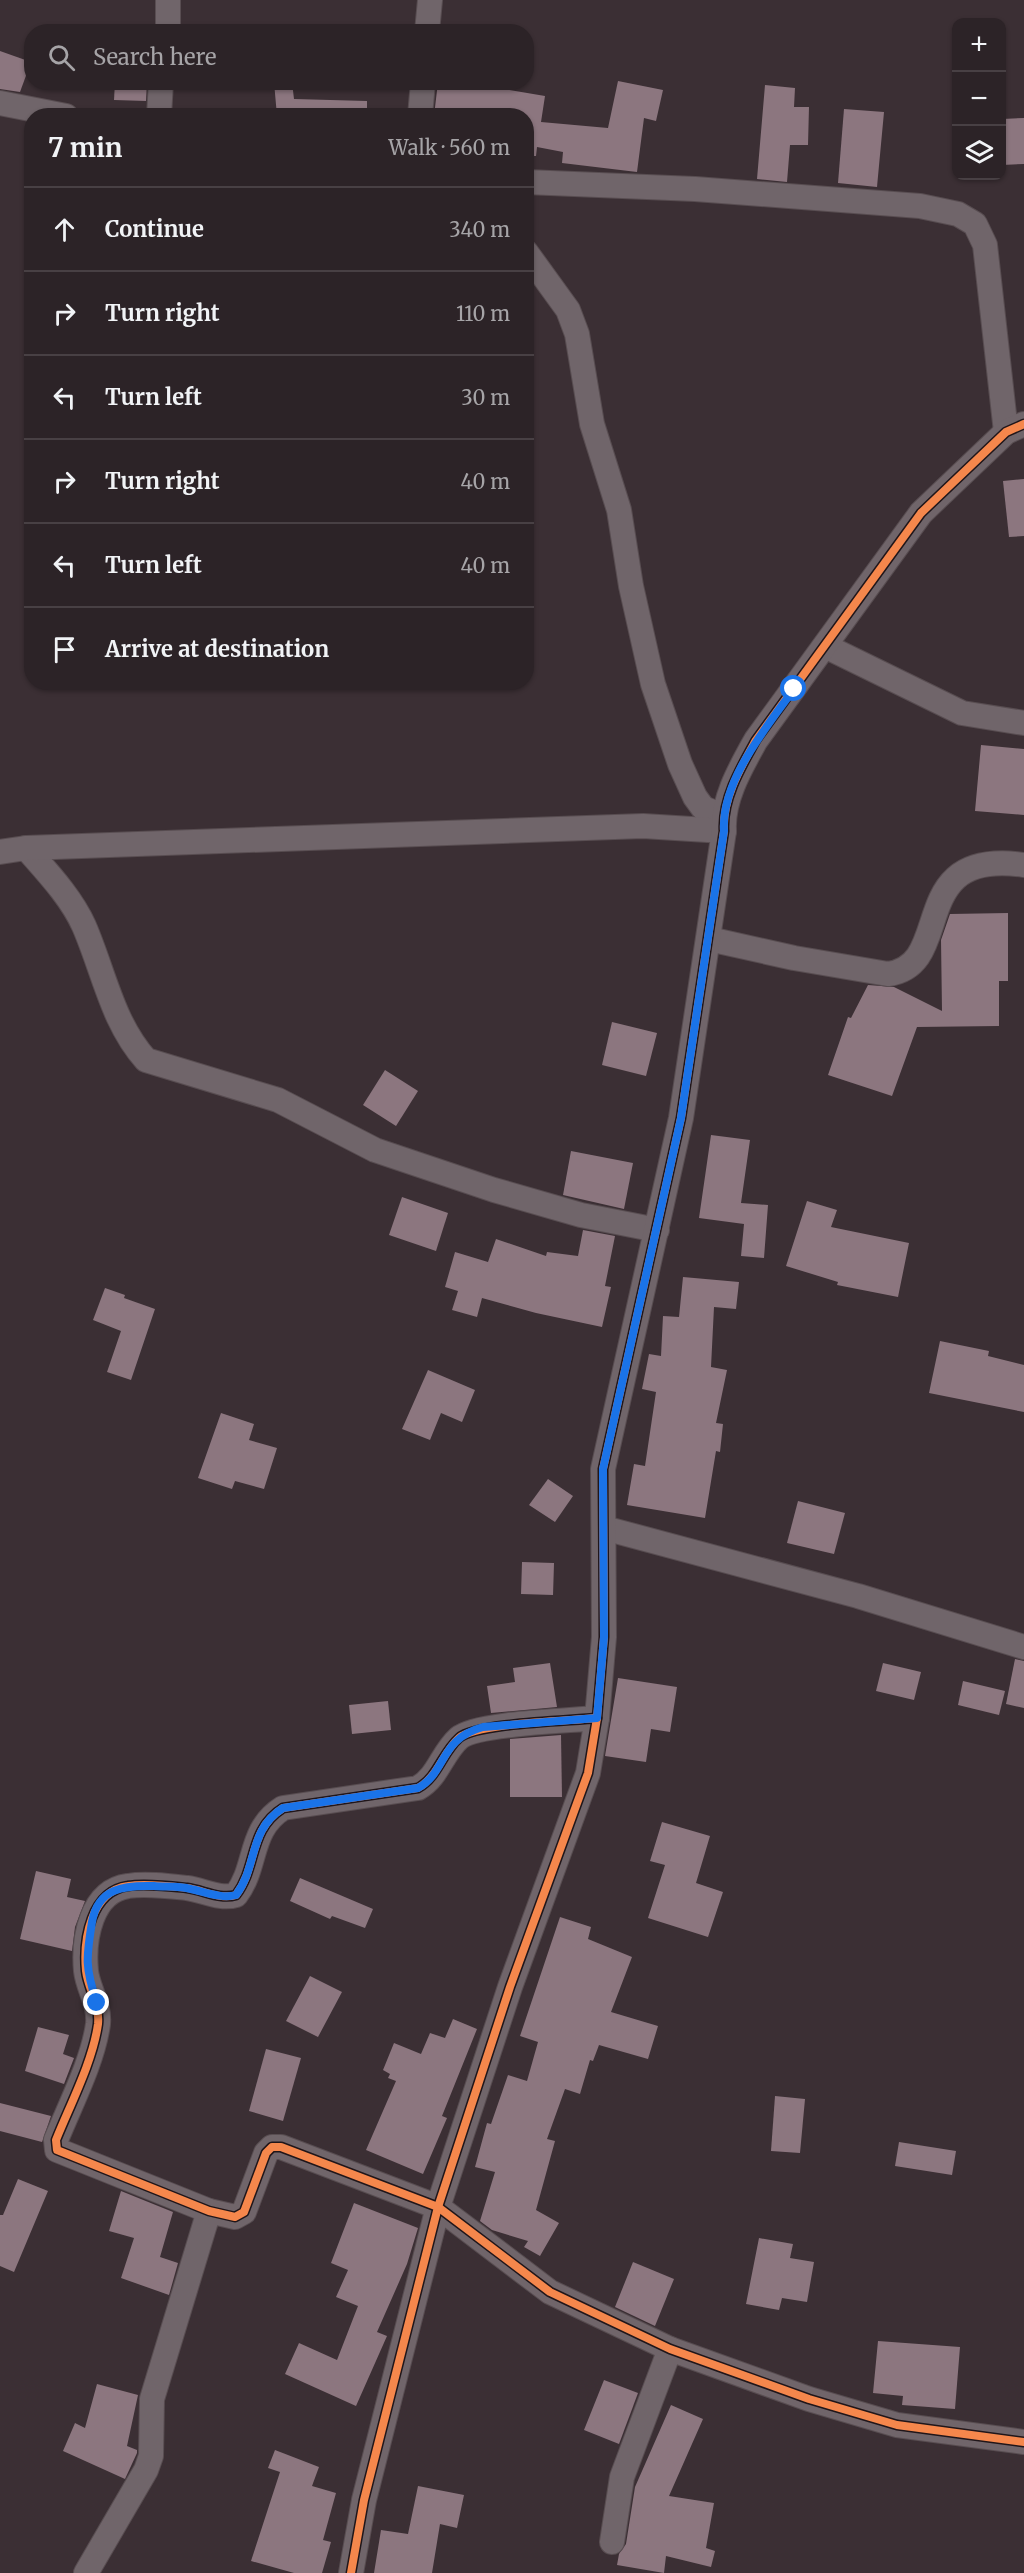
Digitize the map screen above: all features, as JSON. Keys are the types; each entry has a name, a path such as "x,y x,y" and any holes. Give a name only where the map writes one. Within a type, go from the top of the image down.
{"street":[{"path":"168,0 168,24"},
{"path":"428,24 430,0"},
{"path":"159,108 161,90"},
{"path":"421,108 422,90"},
{"path":"0,103 25,108"},
{"path":"351,2573 366,2490 438,2207 510,1987 588,1773 597,1718 604,1637 603,1469 681,1118 703,963 709,939 724,824 739,772 756,740 921,513 1015,428 985,246 975,224 958,214 908,205 695,189 534,182"},
{"path":"534,263 568,310 577,334 592,424 619,510 631,586 653,684 680,764 695,797 703,808 724,824"},
{"path":"825,646 962,713 1024,723"},
{"path":"0,852 26,848 724,824"},
{"path":"26,848 74,909 84,926 109,999 134,1047 146,1060 278,1100 375,1150 494,1190 581,1215 657,1230"},
{"path":"709,939 817,962 888,974 902,973 916,960 950,883 962,870 998,861 1024,865"},
{"path":"603,1528 858,1596 1024,1647"},
{"path":"597,1718 483,1727 470,1731 445,1753 430,1781 418,1788 283,1808 270,1816 261,1830 236,1895 226,1897 188,1888 128,1885 110,1891 101,1899 94,1911 86,1971 97,2003 98,2023 93,2045 55,2146 60,2152 209,2211 236,2217 242,2215 266,2153 277,2147 438,2207 550,2292 670,2349 809,2399 897,2425 1024,2442"},
{"path":"86,2573 146,2470 151,2456 152,2399 209,2211"},
{"path":"612,2542 621,2476 670,2349"}],"building":[{"path":"0,51 24,60 24,81 20,92 0,89"},
{"path":"618,81 663,90 656,121 644,118 637,172 562,163 563,152 537,147 536,156 534,156 534,108 435,108 437,90 509,90 545,96 541,122 608,128"},
{"path":"765,85 795,88 794,107 809,107 808,145 790,145 787,182 757,179"},
{"path":"115,90 147,90 146,101 114,100"},
{"path":"275,90 293,90 294,99 367,101 367,108 276,108"},
{"path":"844,109 884,112 877,187 838,183"},
{"path":"1024,118 1024,164 1006,165 1006,119"},
{"path":"1024,479 1024,536 1009,537 1003,481"},
{"path":"981,745 1024,749 1024,815 975,811"},
{"path":"1008,913 1008,981 999,981 999,1026 917,1027 892,1096 828,1075 848,1017 851,1018 868,985 894,987 942,1011 941,940 950,914"},
{"path":"612,1022 657,1033 646,1076 602,1065"},
{"path":"385,1070 418,1091 396,1126 363,1105"},
{"path":"711,1135 750,1140 741,1203 768,1205 764,1258 741,1256 744,1224 699,1218"},
{"path":"571,1151 633,1163 624,1209 563,1195"},
{"path":"402,1197 448,1213 436,1251 389,1235"},
{"path":"807,1201 837,1210 831,1227 909,1243 898,1297 837,1285 838,1282 786,1266"},
{"path":"583,1230 615,1236 605,1286 611,1287 602,1327 536,1313 482,1298 477,1317 452,1310 458,1291 445,1287 455,1252 488,1262 496,1239 546,1256 547,1252 578,1256"},
{"path":"683,1277 739,1282 736,1309 714,1307 711,1367 727,1370 716,1423 723,1424 720,1452 716,1451 705,1518 627,1505 634,1464 645,1466 656,1392 642,1389 649,1354 661,1356 663,1316 679,1317"},
{"path":"105,1288 125,1295 124,1298 155,1309 131,1380 107,1372 121,1331 93,1320"},
{"path":"940,1341 989,1351 988,1356 1024,1365 1024,1412 929,1393"},
{"path":"428,1370 475,1390 462,1422 441,1413 430,1440 402,1429"},
{"path":"221,1413 254,1424 249,1440 277,1448 264,1489 235,1481 232,1489 198,1478"},
{"path":"548,1479 573,1496 555,1522 529,1505"},
{"path":"798,1501 845,1513 834,1554 787,1543"},
{"path":"522,1562 554,1563 553,1595 521,1594"},
{"path":"1015,1659 1024,1661 1024,1708 1006,1704"},
{"path":"550,1663 557,1707 491,1713 487,1686 515,1682 513,1668"},
{"path":"883,1663 921,1672 914,1700 876,1691"},
{"path":"618,1678 677,1687 670,1732 651,1729 646,1762 605,1756"},
{"path":"963,1681 1005,1691 999,1715 958,1705"},
{"path":"388,1701 391,1730 352,1734 349,1705"},
{"path":"561,1735 562,1797 510,1797 510,1739"},
{"path":"662,1822 710,1836 696,1883 723,1892 708,1937 648,1918 665,1865 650,1861"},
{"path":"36,1871 71,1879 67,1897 85,1901 75,1927 72,1951 20,1939"},
{"path":"300,1878 373,1909 365,1928 332,1916 330,1919 290,1901"},
{"path":"560,1917 591,1927 588,1939 632,1957 611,2012 658,2026 648,2059 599,2045 593,2061 590,2060 580,2094 565,2089 547,2139 555,2141 536,2210 559,2223 540,2256 524,2247 528,2241 492,2230 480,2221 495,2172 475,2167 487,2123 491,2124 508,2075 527,2081 538,2042 520,2036"},
{"path":"310,1976 342,1992 318,2037 286,2021"},
{"path":"453,2019 477,2029 442,2116 447,2118 423,2174 366,2150 396,2081 388,2078 390,2074 383,2070 394,2043 421,2054 430,2033 445,2038"},
{"path":"38,2027 69,2035 63,2054 74,2058 64,2084 25,2071"},
{"path":"266,2049 301,2058 283,2121 249,2111"},
{"path":"775,2096 805,2099 800,2153 771,2151"},
{"path":"0,2103 51,2116 42,2142 0,2131"},
{"path":"899,2142 956,2151 952,2175 895,2166"},
{"path":"18,2179 48,2191 14,2272 0,2266 0,2215 3,2215"},
{"path":"121,2191 173,2212 160,2257 178,2263 169,2295 121,2278 134,2238 109,2231"},
{"path":"354,2203 418,2228 407,2264 377,2332 387,2336 356,2406 285,2374 299,2343 337,2360 358,2306 336,2297 348,2270 331,2263"},
{"path":"759,2238 793,2244 790,2258 814,2262 807,2302 782,2298 779,2310 746,2304"},
{"path":"633,2262 674,2279 655,2326 615,2307"},
{"path":"878,2341 960,2347 955,2409 902,2405 903,2396 873,2393"},
{"path":"604,2380 638,2393 619,2444 584,2430"},
{"path":"97,2384 138,2395 127,2446 137,2450 137,2453 125,2479 63,2451 75,2423 85,2428"},
{"path":"671,2405 703,2419 669,2496 714,2503 706,2548 715,2551 711,2567 666,2556 664,2573 617,2565 619,2554 626,2544 635,2487"},
{"path":"275,2450 319,2467 312,2486 336,2493 323,2540 331,2542 322,2573 294,2573 251,2561 280,2472 268,2468"},
{"path":"418,2486 464,2495 457,2528 440,2524 432,2573 374,2573 381,2530 408,2534"}],"cycle path":[{"path":"351,2573 364,2500 438,2207 510,1987 588,1773 597,1718 604,1637 603,1469 681,1118 729,795 756,740 921,513 1006,432 1024,424"},
{"path":"597,1718 502,1726 469,1733 453,1744 430,1778 418,1788 283,1808 264,1827 248,1872 236,1895 224,1896 187,1888 142,1885 115,1890 105,1897 92,1918 85,1958 89,1984 96,2003 98,2024 86,2068 56,2140 57,2150 209,2211 235,2217 244,2212 266,2153 272,2147 281,2147 438,2207 550,2292 670,2349 809,2399 897,2425 1024,2442"}],"route":[{"path":"97,2003 86,1971 88,1942 94,1911 101,1899 110,1891 128,1885 188,1888 226,1897 236,1895 261,1830 270,1816 283,1808 418,1788 430,1781 445,1753 459,1738 483,1727 597,1718 604,1637 603,1469 681,1118 703,963 709,939 724,831 723,816 739,772 756,740 794,689"}]}
